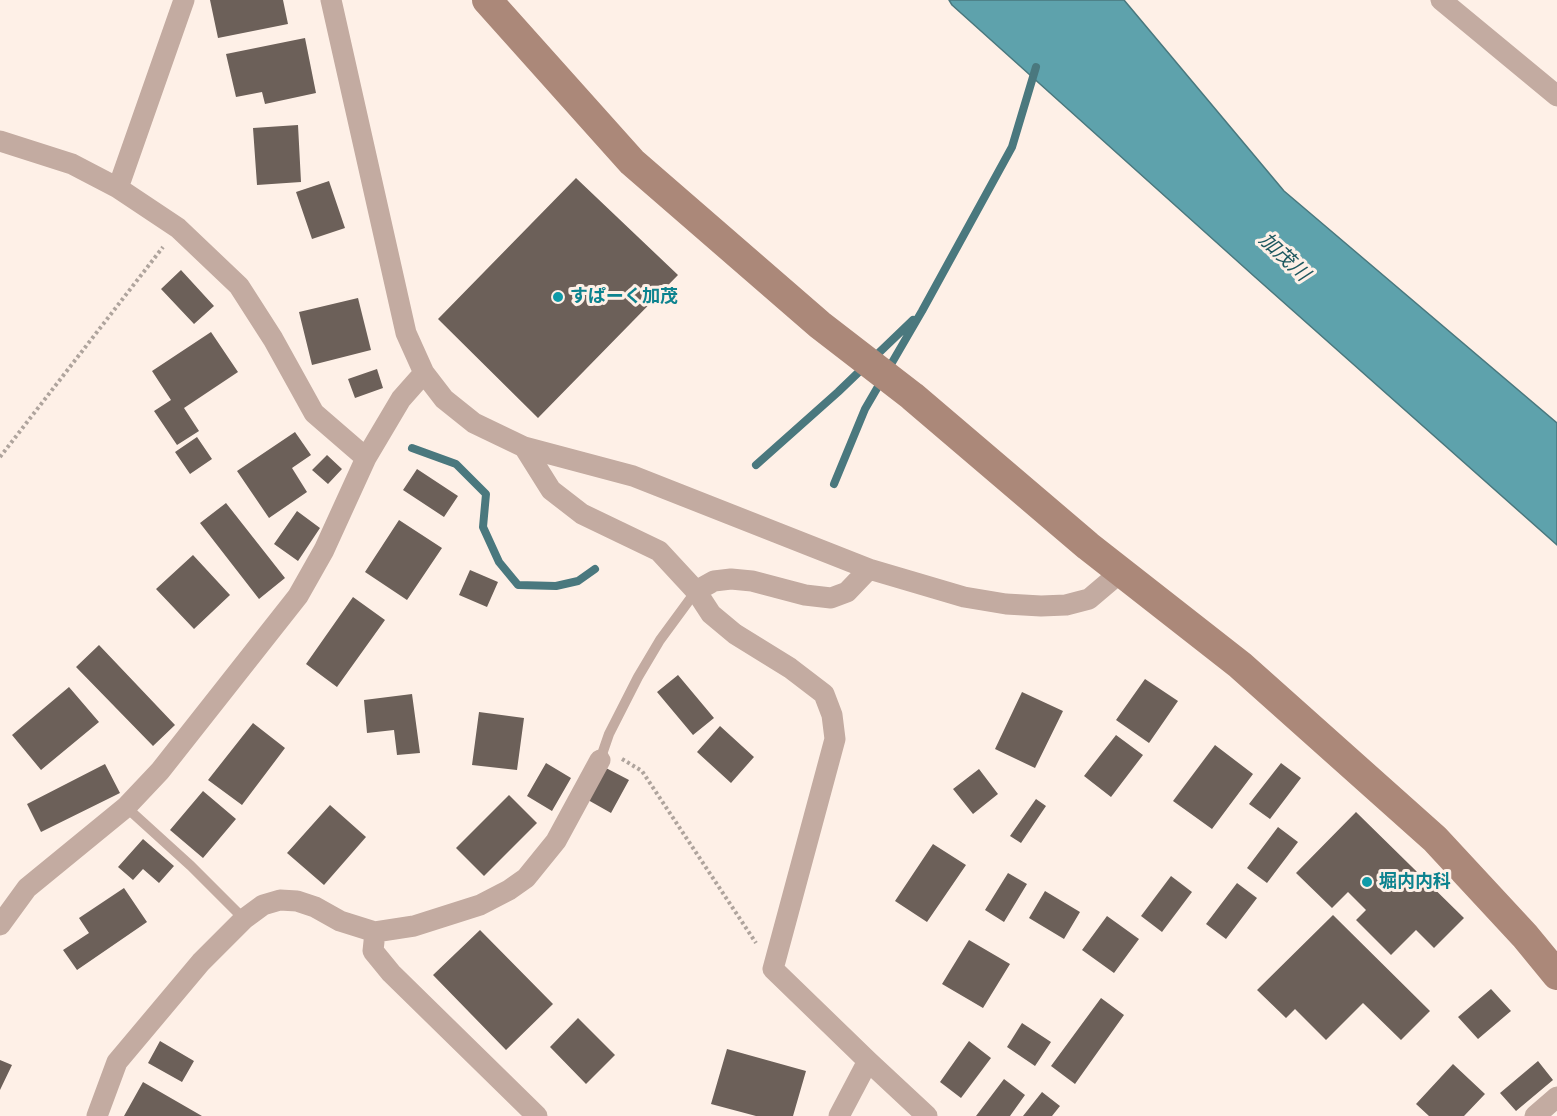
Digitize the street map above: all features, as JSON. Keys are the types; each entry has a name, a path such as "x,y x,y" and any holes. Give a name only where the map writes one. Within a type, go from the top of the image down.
{"street":[{"path":"118,188 184,0"},
{"path":"331,0 406,333 424,373 444,399 474,423 524,447 633,476 869,569 964,597 1006,604 1041,606 1066,604 1089,599 1122,571"},
{"path":"487,0 632,162 820,325 912,396 1088,546 1240,665 1435,839 1525,936 1557,975"},
{"path":"1441,0 1557,96"},
{"path":"0,141 72,164 118,188 178,228 239,286 273,339 314,413 366,458"},
{"path":"0,925 27,888 126,807 160,771 298,596 324,550 366,458 401,399 424,373"},
{"path":"524,447 551,490 582,514 659,551 696,591 711,614 735,634 790,668 824,694 832,716 835,739 773,969 927,1116"},
{"path":"696,591 714,581 731,579 752,581 805,595 831,598 847,592 869,569"},
{"path":"97,1116 117,1062 201,962 244,919 264,905 280,900 297,901 315,907 340,921 375,932 414,927 480,905 526,878 556,841 602,756"},
{"path":"375,932 372,951 391,973 537,1116"},
{"path":"839,1116 868,1061"},
{"path":"1535,1116 1557,1097"}],"lane":[{"path":"602,756 609,734 638,676 660,640 696,591"},
{"path":"126,807 191,866 244,919"}],"path":[{"path":"0,457 178,228"},
{"path":"602,756 630,763 642,771 773,969"}],"water":[{"name":"加茂川","path":"949,0 1124,0 1284,191 1557,423 1557,545 1255,277"}],"building":[{"path":"210,0 283,0 288,24 218,38"},
{"path":"305,38 316,93 265,104 262,92 236,97 226,54"},
{"path":"298,125 301,182 257,185 253,128"},
{"name":"すぱーく加茂","path":"576,178 678,275 538,418 438,319"},
{"path":"329,181 345,228 312,239 296,192"},
{"path":"181,270 214,306 194,324 161,289"},
{"path":"358,298 371,350 312,365 299,312"},
{"path":"211,332 238,372 184,408 199,431 177,445 154,411 171,400 152,371"},
{"path":"377,369 383,388 355,398 348,379"},
{"path":"295,432 311,455 292,468 307,492 269,518 237,471"},
{"path":"197,437 212,459 190,474 175,452"},
{"path":"327,455 342,469 328,484 312,470"},
{"path":"417,469 458,496 444,517 403,490"},
{"path":"226,503 285,578 259,599 200,523"},
{"path":"297,511 320,528 298,561 274,544"},
{"path":"399,520 442,548 407,600 365,572"},
{"path":"193,555 230,595 194,629 156,589"},
{"path":"470,570 498,582 487,607 459,595"},
{"path":"353,597 385,620 337,687 306,664"},
{"path":"99,645 175,725 153,746 76,667"},
{"path":"678,675 714,718 693,735 657,692"},
{"path":"1145,679 1178,701 1149,743 1116,720"},
{"path":"69,687 99,722 41,770 12,735"},
{"path":"1022,692 1063,711 1035,768 995,749"},
{"path":"412,694 420,753 397,755 394,730 367,733 364,700"},
{"path":"479,712 524,718 517,770 472,765"},
{"path":"253,723 285,748 242,805 208,780"},
{"path":"720,726 754,757 731,783 697,752"},
{"path":"1116,735 1143,755 1111,797 1084,776"},
{"path":"1215,745 1253,774 1212,829 1173,801"},
{"path":"546,763 571,778 552,811 527,796"},
{"path":"1281,763 1301,778 1270,819 1249,804"},
{"path":"105,764 120,793 41,832 27,804"},
{"path":"606,768 629,780 611,813 588,800"},
{"path":"979,769 998,794 973,814 953,789"},
{"path":"203,791 236,819 203,858 170,830"},
{"path":"509,795 537,823 484,876 456,848"},
{"path":"1036,799 1046,806 1021,843 1010,836"},
{"path":"330,805 366,837 324,885 287,853"},
{"name":"堀内内科","path":"1356,812 1464,918 1434,948 1416,930 1391,955 1356,920 1366,910 1348,892 1332,908 1296,873"},
{"path":"1278,827 1298,842 1267,883 1247,868"},
{"path":"143,839 174,866 159,883 143,869 133,880 118,867"},
{"path":"933,844 966,865 927,922 895,901"},
{"path":"1008,873 1027,884 1004,922 985,910"},
{"path":"1171,876 1192,892 1162,932 1141,916"},
{"path":"1237,883 1257,898 1226,939 1206,924"},
{"path":"124,888 147,922 77,970 63,950 89,933 79,918"},
{"path":"1045,891 1080,912 1064,939 1029,918"},
{"path":"1333,915 1430,1011 1401,1040 1363,1003 1326,1040 1295,1009 1286,1018 1257,990"},
{"path":"1107,916 1139,939 1114,973 1082,950"},
{"path":"480,930 553,1004 506,1050 433,975"},
{"path":"969,940 1010,964 983,1008 942,984"},
{"path":"1491,989 1511,1011 1478,1039 1458,1017"},
{"path":"1101,998 1124,1015 1075,1084 1051,1066"},
{"path":"578,1018 615,1055 586,1084 550,1047"},
{"path":"1022,1023 1051,1042 1035,1066 1007,1047"},
{"path":"160,1041 194,1061 182,1082 148,1063"},
{"path":"969,1041 991,1058 961,1098 940,1082"},
{"path":"727,1049 806,1071 793,1116 756,1116 711,1104"},
{"path":"0,1060 12,1065 0,1090"},
{"path":"1538,1061 1553,1080 1516,1111 1500,1093"},
{"path":"1453,1064 1485,1094 1464,1116 1429,1116 1416,1104"},
{"path":"1004,1079 1025,1095 1010,1116 976,1116"},
{"path":"143,1082 202,1116 124,1116"},
{"path":"1042,1092 1060,1106 1052,1116 1023,1116"}],"waterway":[{"path":"834,484 865,409 1012,147 1036,67"},
{"path":"756,465 838,392 913,320"},
{"path":"412,448 456,464 486,494 483,527 499,562 518,585 556,586 578,581 595,569"}],"place":[{"name":"すぱーく加茂","path":"558,297"},
{"name":"堀内内科","path":"1367,882"}]}
